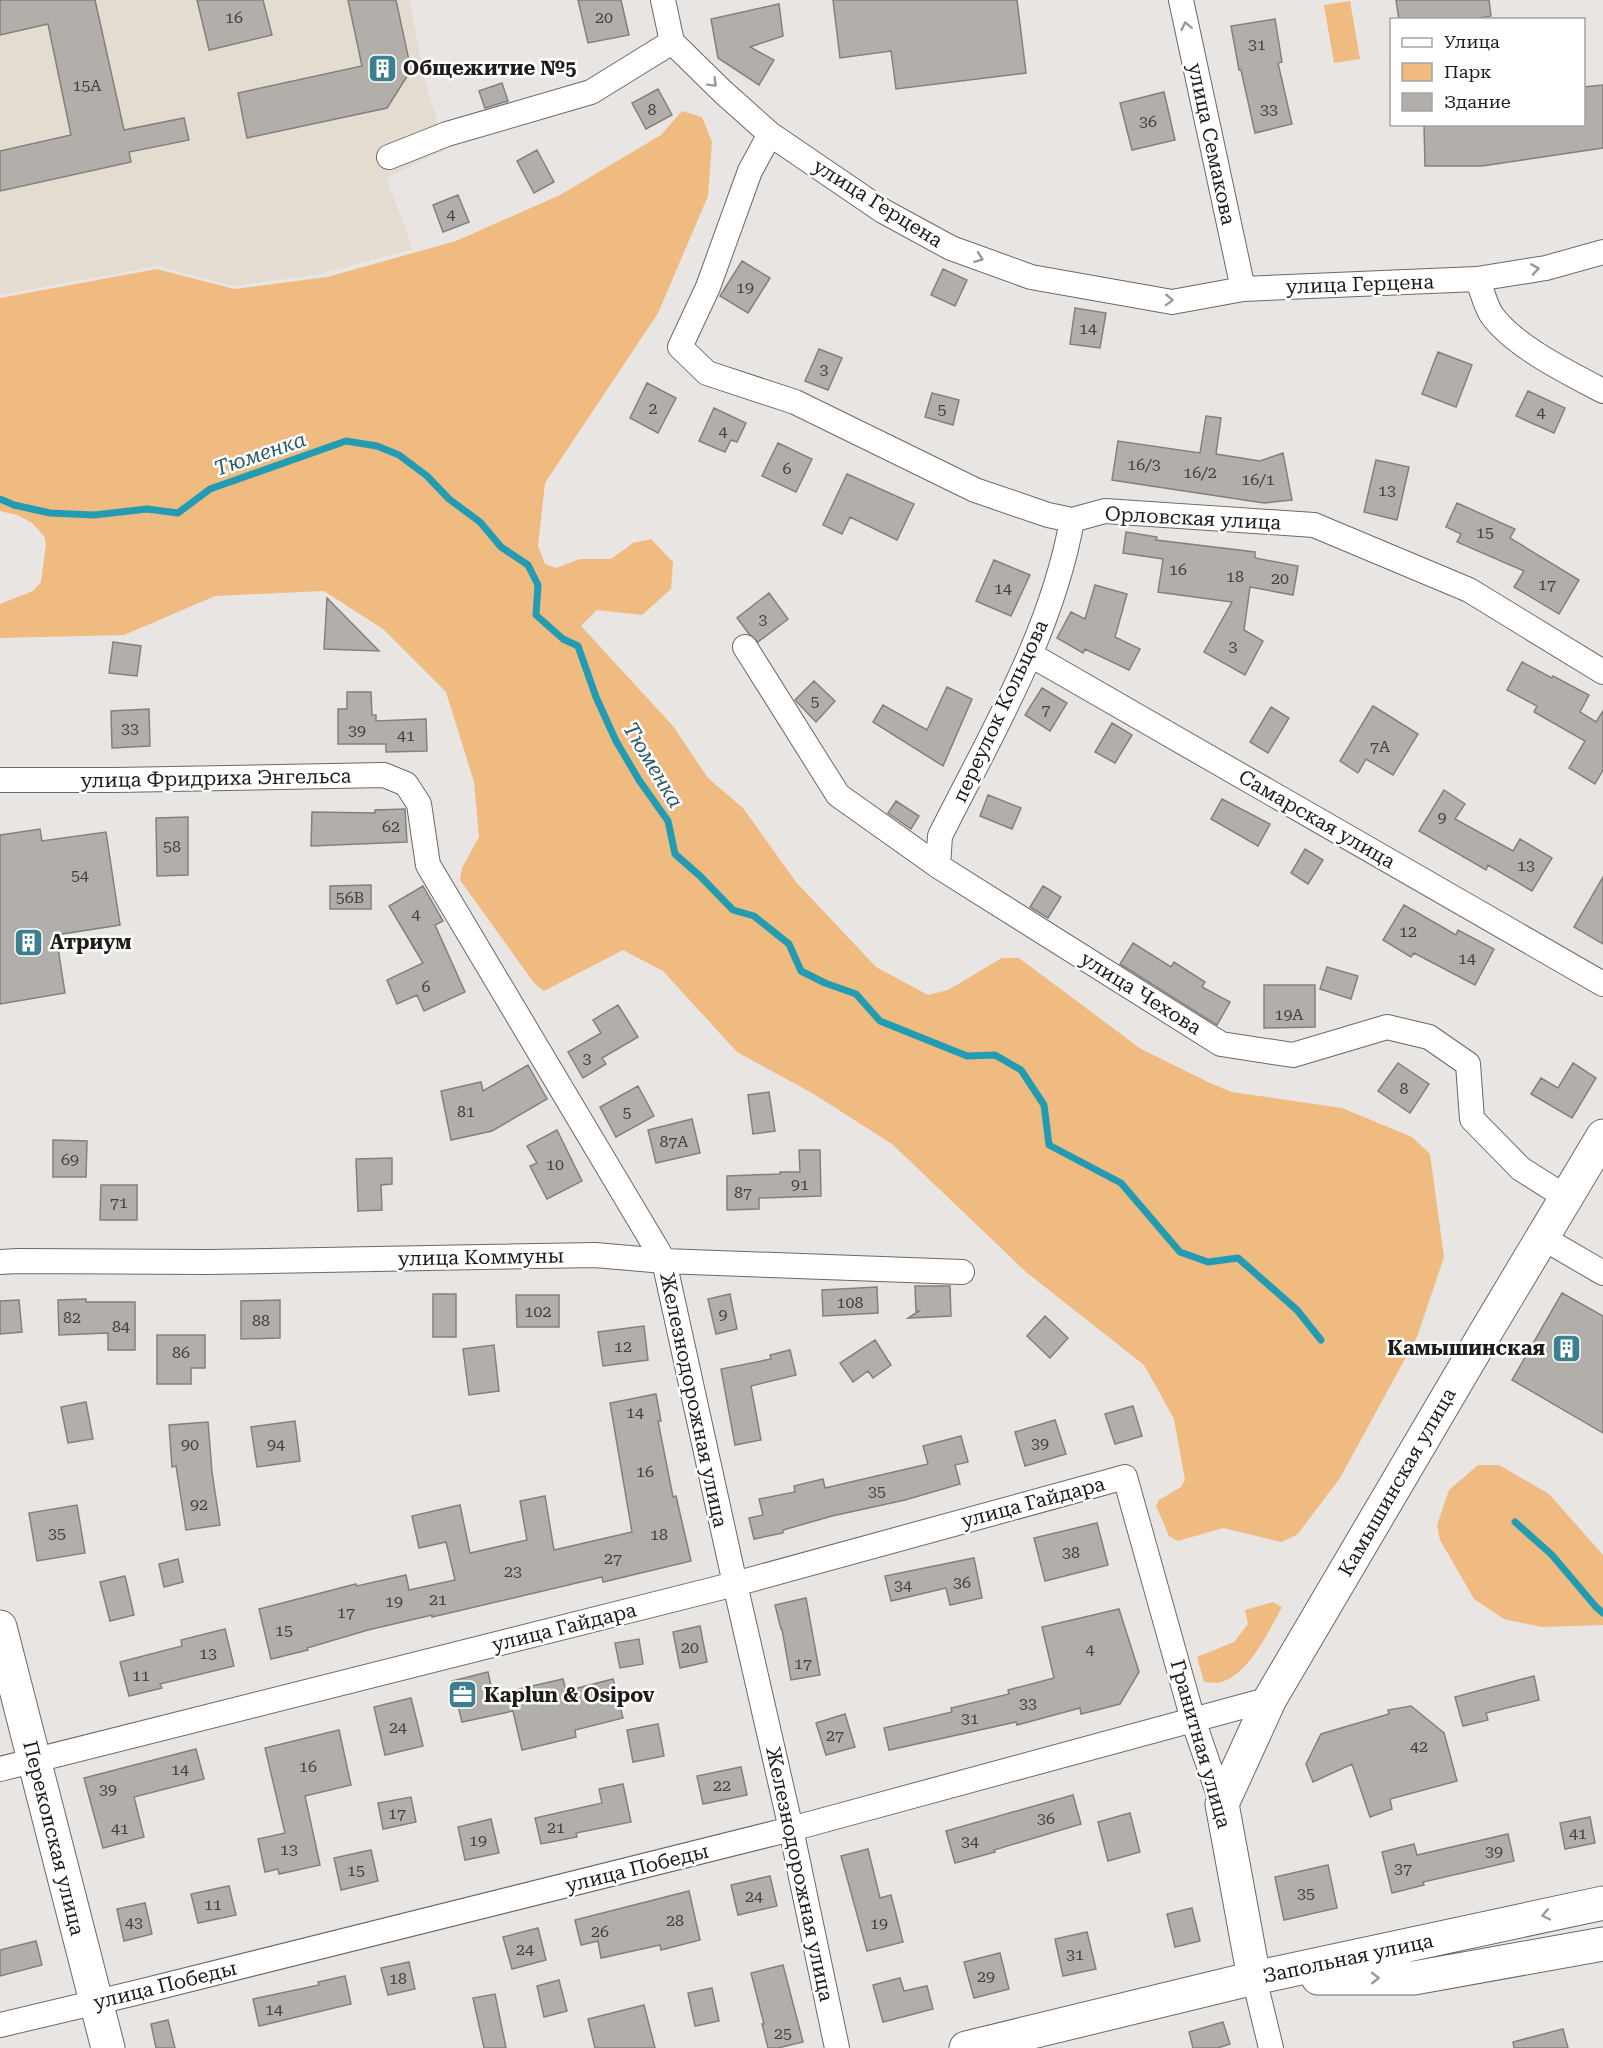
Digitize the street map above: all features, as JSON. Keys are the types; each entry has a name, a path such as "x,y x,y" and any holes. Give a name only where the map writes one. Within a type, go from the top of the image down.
{"street":[{"path":"389,157 447,134 591,92 672,42 663,0"},
{"name":"улица Семакова","path":"1181,0 1243,289"},
{"name":"улица Герцена","path":"672,42 770,134 893,216 951,248 1031,277 1173,302 1243,289 1477,279 1546,268 1603,252"},
{"name":"Орловская улица","path":"770,134 750,171 708,287 680,347 707,373 795,402 975,490 1048,515 1072,520 1105,511 1314,525 1469,591 1603,672"},
{"path":"1477,279 1491,313 1511,334 1547,360 1603,391"},
{"name":"переулок Кольцова","path":"938,866 940,836 1031,655 1065,559 1072,520"},
{"name":"улица Чехова","path":"745,647 838,795 938,866 1221,1044 1293,1055 1387,1027 1429,1037 1468,1064 1472,1119 1521,1169 1567,1198"},
{"name":"Самарская улица","path":"1031,655 1603,984"},
{"name":"улица Фридриха Энгельса","path":"0,780 384,775 406,784 419,804"},
{"name":"Железнодорожная улица","path":"419,804 428,865 664,1261 791,1829 837,2048"},
{"name":"Камышинская улица","path":"1222,1803 1270,1699 1603,1136"},
{"path":"1543,1238 1603,1273"},
{"name":"улица Коммуны","path":"0,1262 208,1262 596,1255 664,1261 962,1272"},
{"name":"улица Гайдара","path":"0,1768 735,1584 1125,1478"},
{"name":"Гранитная улица","path":"1125,1478 1193,1720 1222,1803 1254,1978 1271,2048"},
{"name":"Перекопская улица","path":"0,1627 108,2048"},
{"name":"улица Победы","path":"0,2025 791,1829 1270,1699"},
{"name":"Запольная улица","path":"1254,1978 1603,1903"},
{"name":"Запольная улица","path":"1254,1978 1414,1978 1603,1944"},
{"path":"966,2048 1254,1978"}],"shaded area":[{"path":"0,0 409,0 424,76 445,150 386,178 413,249 315,275 233,286 157,266 0,295"}],"green space":[{"path":"1350,1 1360,59 1334,63 1324,5"},
{"path":"682,111 702,117 712,142 708,196 658,313 545,483 538,546 545,564 556,568 580,559 611,559 633,543 651,539 673,562 671,589 642,615 597,610 581,626 673,726 708,778 743,808 796,882 876,967 928,995 948,990 1002,958 1019,958 1141,1049 1208,1082 1232,1092 1342,1108 1412,1137 1430,1154 1444,1257 1417,1337 1340,1478 1297,1535 1281,1542 1223,1528 1178,1541 1169,1536 1156,1506 1159,1500 1181,1487 1185,1480 1174,1419 1144,1365 1026,1272 892,1144 812,1093 737,1052 663,971 623,950 544,991 534,983 460,880 462,868 479,837 474,782 446,692 383,629 324,591 215,596 124,635 0,638 0,604 33,591 41,582 46,544 44,536 32,523 17,515 0,511 0,298 157,269 234,289 327,277 456,241 560,195 661,135"},
{"path":"1478,1465 1499,1465 1549,1494 1603,1555 1603,1625 1542,1627 1504,1619 1474,1599 1440,1540 1437,1525 1449,1490"},
{"path":"1273,1602 1282,1607 1248,1663 1229,1679 1218,1683 1204,1682 1197,1657 1234,1642 1248,1624 1245,1610"}],"building":[{"path":"0,0 95,0 124,130 184,118 189,140 129,152 131,162 0,191 0,151 71,135 48,24 0,35"},
{"path":"197,0 263,0 272,35 209,50"},
{"name":"Общежитие №5","path":"348,0 396,0 411,70 387,108 247,138 238,93 362,66"},
{"path":"578,0 621,0 629,35 588,43"},
{"path":"833,0 1017,0 1026,73 896,89 891,51 840,58"},
{"path":"1396,0 1489,0 1491,16 1480,18 1399,18"},
{"path":"779,4 783,36 750,47 774,60 759,85 718,58 711,19"},
{"path":"1275,19 1282,62 1278,63 1292,124 1255,133 1241,70 1239,70 1231,26"},
{"path":"502,83 508,101 485,108 479,91"},
{"path":"1603,85 1603,148 1482,166 1425,166 1424,126 1585,126 1585,87"},
{"path":"658,89 672,115 646,129 632,103"},
{"path":"1164,92 1175,140 1132,150 1120,103"},
{"path":"537,150 554,182 534,193 517,161"},
{"path":"458,195 469,222 443,232 433,205"},
{"path":"742,261 770,278 748,313 720,296"},
{"path":"943,269 967,280 955,306 931,295"},
{"path":"1075,308 1106,313 1100,348 1070,344"},
{"path":"819,349 842,358 828,390 805,381"},
{"path":"1438,352 1472,365 1456,407 1422,394"},
{"path":"647,383 676,398 658,433 630,418"},
{"path":"1528,391 1565,408 1554,433 1516,416"},
{"path":"932,393 959,400 953,425 925,417"},
{"path":"714,408 746,423 737,442 731,440 725,452 699,441"},
{"path":"1206,416 1221,418 1216,454 1260,461 1283,453 1292,500 1264,503 1112,480 1118,441 1200,453"},
{"path":"778,443 812,459 796,492 762,476"},
{"path":"1376,460 1409,467 1397,520 1364,512"},
{"path":"847,474 914,504 897,540 850,517 842,534 823,525"},
{"path":"1457,503 1515,529 1510,538 1579,580 1559,614 1514,587 1524,571 1457,542 1461,534 1446,527"},
{"path":"1126,532 1157,537 1156,540 1255,552 1255,558 1298,566 1293,595 1250,587 1244,630 1263,641 1245,675 1204,652 1232,602 1158,592 1163,559 1123,553"},
{"path":"994,560 1030,575 1011,616 976,601"},
{"path":"1095,585 1127,594 1115,637 1140,649 1129,670 1085,649 1083,653 1057,638 1071,612 1085,619"},
{"path":"769,593 788,619 758,642 737,618"},
{"path":"327,598 379,651 324,649"},
{"path":"113,642 141,646 137,676 109,673"},
{"path":"1522,662 1589,695 1580,712 1596,722 1603,711 1603,770 1595,784 1569,768 1585,741 1534,712 1537,706 1507,690"},
{"path":"814,681 835,701 816,722 795,700"},
{"path":"947,687 972,699 943,766 873,722 883,705 927,730"},
{"path":"1042,688 1067,703 1050,731 1025,715"},
{"path":"347,692 371,692 372,715 376,715 376,721 426,719 427,751 386,752 386,744 338,744 338,709 347,709"},
{"path":"1373,706 1418,734 1393,775 1366,759 1358,773 1340,761"},
{"path":"1271,707 1289,718 1268,753 1250,742"},
{"path":"149,709 150,746 112,748 111,711"},
{"path":"1112,723 1132,735 1115,763 1095,752"},
{"path":"1444,790 1465,804 1455,819 1513,851 1520,839 1552,858 1532,891 1488,865 1486,870 1419,831"},
{"path":"988,795 1021,808 1012,829 980,816"},
{"path":"1222,799 1270,824 1258,846 1211,819"},
{"path":"896,801 919,816 911,829 888,813"},
{"path":"405,809 407,842 311,846 312,812 375,813 375,810"},
{"path":"188,817 188,875 157,876 156,818"},
{"path":"40,829 42,841 106,832 120,925 56,935 65,993 0,1004 0,835"},
{"path":"1305,849 1323,860 1308,884 1291,873"},
{"path":"1603,877 1603,944 1574,927"},
{"path":"371,885 371,909 330,909 330,886"},
{"path":"423,886 443,921 435,925 465,992 424,1011 417,995 397,1004 387,980 423,963 389,906"},
{"path":"1043,886 1061,897 1048,918 1030,907"},
{"path":"1404,905 1456,935 1458,930 1494,949 1475,985 1414,953 1411,957 1383,940"},
{"path":"1133,943 1171,967 1174,962 1205,982 1202,987 1230,1002 1217,1025 1120,964"},
{"path":"1327,967 1358,976 1351,999 1320,989"},
{"path":"1264,985 1315,985 1315,1027 1264,1028"},
{"path":"618,1005 638,1037 602,1058 606,1064 583,1078 568,1052 601,1033 593,1020"},
{"path":"1398,1063 1429,1084 1410,1113 1378,1091"},
{"path":"1573,1063 1596,1078 1572,1118 1531,1094 1541,1078 1558,1088"},
{"path":"528,1065 547,1099 492,1131 451,1140 441,1091 481,1082 483,1091"},
{"path":"638,1086 654,1116 616,1137 600,1107"},
{"path":"769,1092 775,1131 753,1134 748,1095"},
{"path":"692,1119 700,1153 656,1163 648,1130"},
{"path":"557,1130 582,1181 547,1199 530,1166 537,1163 527,1146"},
{"path":"53,1140 87,1141 86,1177 53,1177"},
{"path":"799,1150 820,1150 821,1196 759,1198 759,1209 727,1210 727,1176 800,1172"},
{"path":"392,1158 392,1184 381,1185 382,1210 358,1211 356,1159"},
{"path":"101,1185 137,1185 137,1220 100,1220"},
{"path":"915,1286 950,1286 951,1316 908,1318 919,1311 916,1311"},
{"path":"877,1287 878,1313 823,1316 822,1290"},
{"name":"Камышинская","path":"1562,1293 1603,1316 1603,1433 1512,1380"},
{"path":"433,1294 456,1294 456,1337 433,1337"},
{"path":"730,1294 737,1329 716,1334 708,1299"},
{"path":"516,1295 559,1295 559,1327 517,1327"},
{"path":"86,1299 86,1302 135,1302 135,1350 108,1350 108,1333 59,1335 58,1300"},
{"path":"19,1300 22,1332 0,1334 0,1301"},
{"path":"280,1300 280,1338 241,1339 241,1301"},
{"path":"1045,1316 1068,1338 1050,1358 1027,1336"},
{"path":"644,1326 648,1360 603,1366 598,1332"},
{"path":"157,1335 205,1335 205,1368 191,1368 191,1384 157,1384"},
{"path":"875,1340 891,1365 873,1378 868,1371 853,1382 840,1363"},
{"path":"494,1345 499,1391 469,1395 463,1349"},
{"path":"790,1350 796,1375 751,1386 761,1440 735,1445 721,1369 771,1359 770,1355"},
{"path":"656,1394 661,1421 658,1421 673,1497 676,1496 691,1561 603,1582 602,1577 432,1617 432,1615 368,1630 307,1648 308,1650 271,1659 259,1609 356,1584 357,1586 406,1575 409,1590 455,1580 446,1542 419,1548 412,1516 460,1505 470,1553 527,1540 520,1501 545,1496 554,1550 632,1532 610,1403"},
{"path":"86,1402 93,1439 68,1443 61,1407"},
{"path":"1133,1406 1142,1436 1115,1444 1105,1414"},
{"path":"1055,1420 1066,1454 1025,1466 1015,1432"},
{"path":"295,1421 300,1461 257,1467 251,1427"},
{"path":"208,1422 212,1472 220,1525 186,1530 176,1466 172,1467 169,1425"},
{"path":"961,1436 968,1462 955,1465 960,1484 905,1500 832,1516 783,1530 783,1533 754,1539 749,1518 763,1515 759,1499 795,1492 794,1486 823,1479 825,1488 928,1464 923,1446"},
{"path":"77,1505 85,1553 37,1561 29,1513"},
{"path":"1097,1523 1108,1565 1045,1581 1034,1538"},
{"path":"974,1558 982,1598 950,1605 946,1588 891,1601 885,1576"},
{"path":"178,1559 183,1582 164,1587 159,1564"},
{"path":"125,1576 134,1615 110,1621 100,1582"},
{"path":"806,1598 820,1675 791,1680 782,1629 775,1605"},
{"path":"1119,1609 1139,1672 1120,1704 1081,1714 1080,1708 1017,1725 1016,1722 889,1750 884,1728 952,1712 951,1708 1009,1694 1008,1690 1054,1678 1042,1627"},
{"path":"700,1626 707,1662 680,1668 673,1632"},
{"path":"225,1629 234,1666 160,1684 162,1688 129,1696 120,1662 182,1646 181,1640"},
{"path":"639,1639 643,1664 620,1668 615,1643"},
{"path":"488,1672 493,1695 563,1679 566,1691 613,1679 623,1718 575,1730 576,1737 522,1750 513,1711 462,1722 452,1681"},
{"path":"1534,1676 1539,1700 1486,1713 1488,1720 1463,1726 1455,1697"},
{"path":"411,1698 423,1746 385,1755 374,1707"},
{"path":"1411,1706 1444,1733 1457,1781 1390,1799 1392,1809 1370,1817 1352,1764 1313,1782 1306,1764 1321,1734 1389,1714 1388,1710"},
{"path":"845,1714 855,1747 826,1755 816,1723"},
{"path":"658,1724 664,1756 633,1762 627,1730"},
{"path":"339,1730 351,1785 305,1796 320,1865 279,1874 278,1869 265,1872 258,1839 285,1833 265,1748"},
{"path":"196,1749 204,1779 134,1797 144,1837 103,1848 84,1778"},
{"path":"741,1767 747,1795 703,1804 697,1776"},
{"path":"623,1784 631,1822 576,1833 577,1837 541,1844 535,1818 602,1803 599,1789"},
{"path":"1073,1795 1081,1824 955,1863 946,1831"},
{"path":"411,1797 416,1822 383,1829 378,1803"},
{"path":"1130,1813 1140,1852 1108,1861 1098,1822"},
{"path":"1590,1817 1595,1843 1565,1849 1560,1823"},
{"path":"491,1819 499,1853 465,1860 458,1827"},
{"path":"1508,1834 1514,1861 1423,1882 1424,1885 1392,1893 1382,1852 1414,1844 1417,1855"},
{"path":"868,1849 880,1898 891,1895 903,1942 867,1951 841,1856"},
{"path":"371,1850 378,1881 341,1890 334,1858"},
{"path":"1328,1865 1337,1908 1284,1920 1275,1877"},
{"path":"770,1876 777,1906 738,1915 731,1885"},
{"path":"229,1886 236,1915 198,1923 191,1894"},
{"path":"689,1891 700,1940 661,1950 660,1945 601,1958 598,1941 581,1945 575,1920"},
{"path":"145,1903 152,1934 124,1941 117,1909"},
{"path":"1192,1908 1200,1941 1175,1947 1167,1914"},
{"path":"538,1928 546,1960 512,1969 503,1937"},
{"path":"1087,1932 1096,1969 1063,1976 1055,1939"},
{"path":"36,1941 42,1965 0,1976 0,1950"},
{"path":"1000,1953 1009,1989 974,1998 964,1962"},
{"path":"409,1962 415,1989 388,1995 381,1968"},
{"path":"783,1965 803,2042 768,2048 751,1973"},
{"path":"345,1976 351,2004 259,2026 253,1999 319,1985 318,1982"},
{"path":"900,1978 904,1991 927,1986 933,2009 883,2022 873,1985"},
{"path":"559,1980 567,2011 544,2017 537,1986"},
{"path":"712,1988 719,2021 695,2026 688,1993"},
{"path":"495,1994 506,2048 484,2048 473,1998"},
{"path":"644,2005 655,2048 595,2048 588,2019"},
{"path":"168,2020 175,2048 156,2048 151,2024"},
{"path":"1223,2022 1230,2044 1218,2048 1193,2048 1189,2032"},
{"path":"1563,2029 1568,2048 1514,2048 1513,2042"}],"waterway":[{"name":"Тюменка","path":"0,499 14,505 50,513 94,515 147,509 178,513 210,489 346,441 377,446 399,455 427,476 449,499 480,522 501,547 528,565 538,585 536,615 563,639 578,646 596,697 616,741 639,780 668,821 675,854 733,910 754,916 789,944 801,971 825,983 856,994 880,1021 967,1056 995,1055 1021,1070 1044,1105 1049,1145 1121,1183 1180,1252 1208,1262 1238,1258 1297,1310 1321,1340"},
{"name":"Тюменка","path":"1515,1522 1552,1555 1603,1613"}],"place":[{"name":"Общежитие №5","path":"382,68"},
{"name":"Атриум","path":"29,942"},
{"name":"Камышинская","path":"1566,1348"},
{"name":"Kaplun & Osipov","path":"463,1695"}]}
